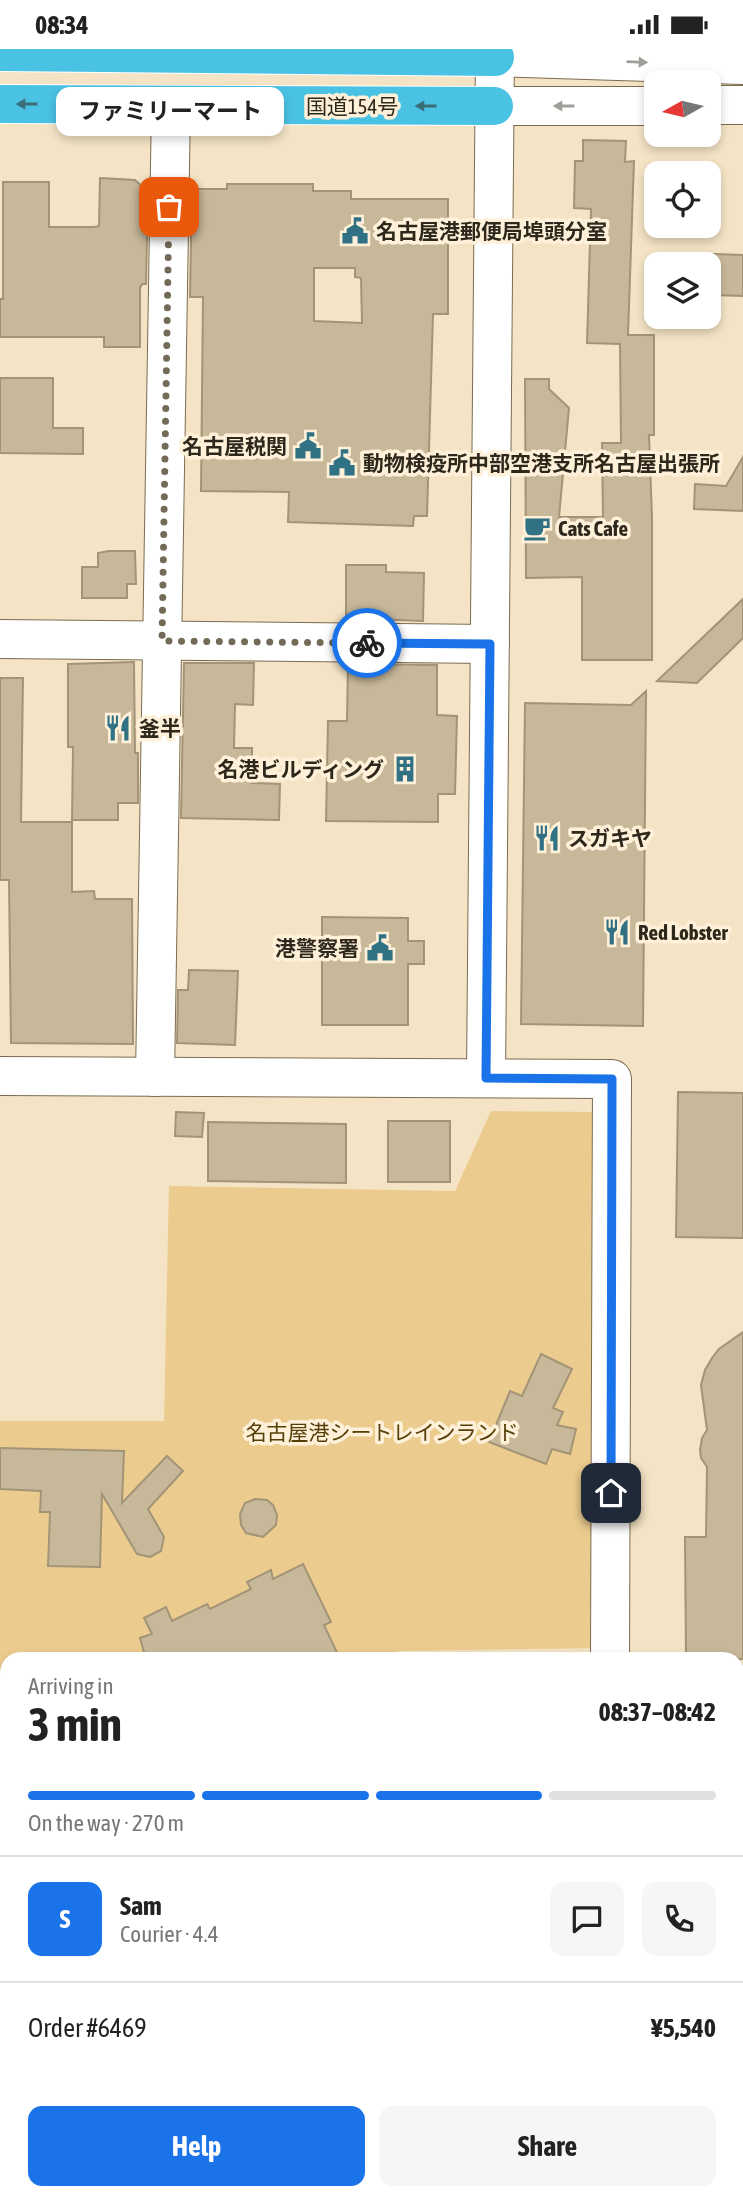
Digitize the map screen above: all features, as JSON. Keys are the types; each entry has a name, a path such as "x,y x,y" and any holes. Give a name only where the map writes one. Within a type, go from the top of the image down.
{"highway":[{"path":"0,52 495,53"},
{"name":"国道154号","path":"0,104 495,106"}],"street":[{"path":"486,1078 495,53 743,65"},
{"path":"155,1077 171,105"},
{"path":"721,106 743,105"},
{"path":"495,106 644,106"},
{"path":"0,639 490,644"},
{"path":"0,1076 612,1079 610,1652"}],"green space":[{"name":"名古屋港シートレインランド","path":"491,1111 602,1112 600,1648 396,1652 0,1652 0,1421 164,1421 169,1186 455,1191"}],"building":[{"path":"583,140 626,141 625,162 634,161 628,335 654,335 654,435 649,435 652,660 582,660 582,577 526,578 525,379 549,379 549,389 569,408 559,517 603,517 602,443 621,443 620,344 587,343 591,209 574,208 575,161 583,161"},
{"path":"100,178 135,180 148,192 146,284 142,284 140,288 140,347 104,347 104,337 0,337 0,299 3,299 3,182 49,182 49,227 94,227 99,226"},
{"path":"227,184 313,184 313,191 351,191 351,199 448,199 448,314 433,314 427,516 414,516 413,526 288,522 289,492 201,491 203,297 190,297 192,189 227,189","holes":["314,268 355,268 355,277 361,278 362,323 314,321"]},
{"path":"721,254 743,255 743,296 721,295"},
{"path":"0,378 53,378 53,428 83,428 83,454 0,453"},
{"path":"743,457 743,511 694,509 695,484 726,486"},
{"path":"135,551 136,584 127,584 127,598 82,598 82,567 98,567 98,553"},
{"path":"346,565 386,565 386,572 424,573 423,621 346,618"},
{"path":"743,599 743,638 697,683 657,681"},
{"path":"134,662 138,803 118,803 118,820 72,820 73,747 68,747 68,664"},
{"path":"184,663 254,663 253,705 235,704 234,748 252,748 252,783 280,784 279,820 181,818"},
{"name":"名港ビルディング","path":"348,664 437,665 437,715 457,716 455,794 438,794 438,822 326,821 328,721 347,721"},
{"path":"0,678 23,678 21,822 72,822 72,892 94,891 95,899 132,899 133,1044 11,1043 9,880 0,880"},
{"path":"646,691 643,1026 521,1024 525,703 631,705"},
{"path":"322,917 408,918 408,941 424,941 424,964 408,964 408,1025 322,1025"},
{"path":"189,970 238,971 235,1045 177,1043 178,990 188,990"},
{"path":"678,1092 743,1093 743,1238 676,1237"},
{"path":"176,1112 204,1113 202,1137 175,1136"},
{"path":"388,1121 450,1121 450,1182 388,1182"},
{"path":"208,1122 346,1124 346,1183 208,1181"},
{"path":"743,1332 743,1652 686,1652 685,1537 706,1537 707,1467 701,1458 700,1450 707,1430 701,1385 705,1370 719,1349"},
{"path":"541,1354 572,1369 553,1408 563,1412 557,1425 576,1429 570,1454 552,1449 546,1464 489,1442 510,1391 522,1396"},
{"path":"0,1448 124,1451 122,1503 167,1456 183,1471 148,1509 164,1537 161,1551 150,1557 137,1554 102,1494 100,1567 48,1566 50,1512 40,1512 41,1491 0,1489"},
{"path":"255,1499 267,1500 273,1505 277,1515 276,1525 263,1537 246,1533 241,1525 240,1514 245,1503"},
{"path":"303,1564 331,1622 324,1625 337,1652 144,1652 140,1638 152,1634 144,1618 166,1607 172,1621 207,1604 210,1609 251,1589 247,1582 271,1570 273,1579"}],"way so far":[{"path":"169,207 162,641 367,643"}],"place":[{"name":"ファミリーマート","path":"169,207"},
{"name":"名古屋港郵便局埠頭分室","path":"355,231"},
{"name":"名古屋税関","path":"308,446"},
{"name":"動物検疫所中部空港支所名古屋出張所","path":"342,463"},
{"name":"Cats Cafe","path":"537,528"},
{"name":"釜半","path":"118,728"},
{"name":"名港ビルディング","path":"405,769"},
{"name":"スガキヤ","path":"547,838"},
{"name":"Red Lobster","path":"617,932"},
{"name":"港警察署","path":"380,948"}],"route":[{"path":"367,643 490,644 486,1078 612,1079 611,1493"}]}
